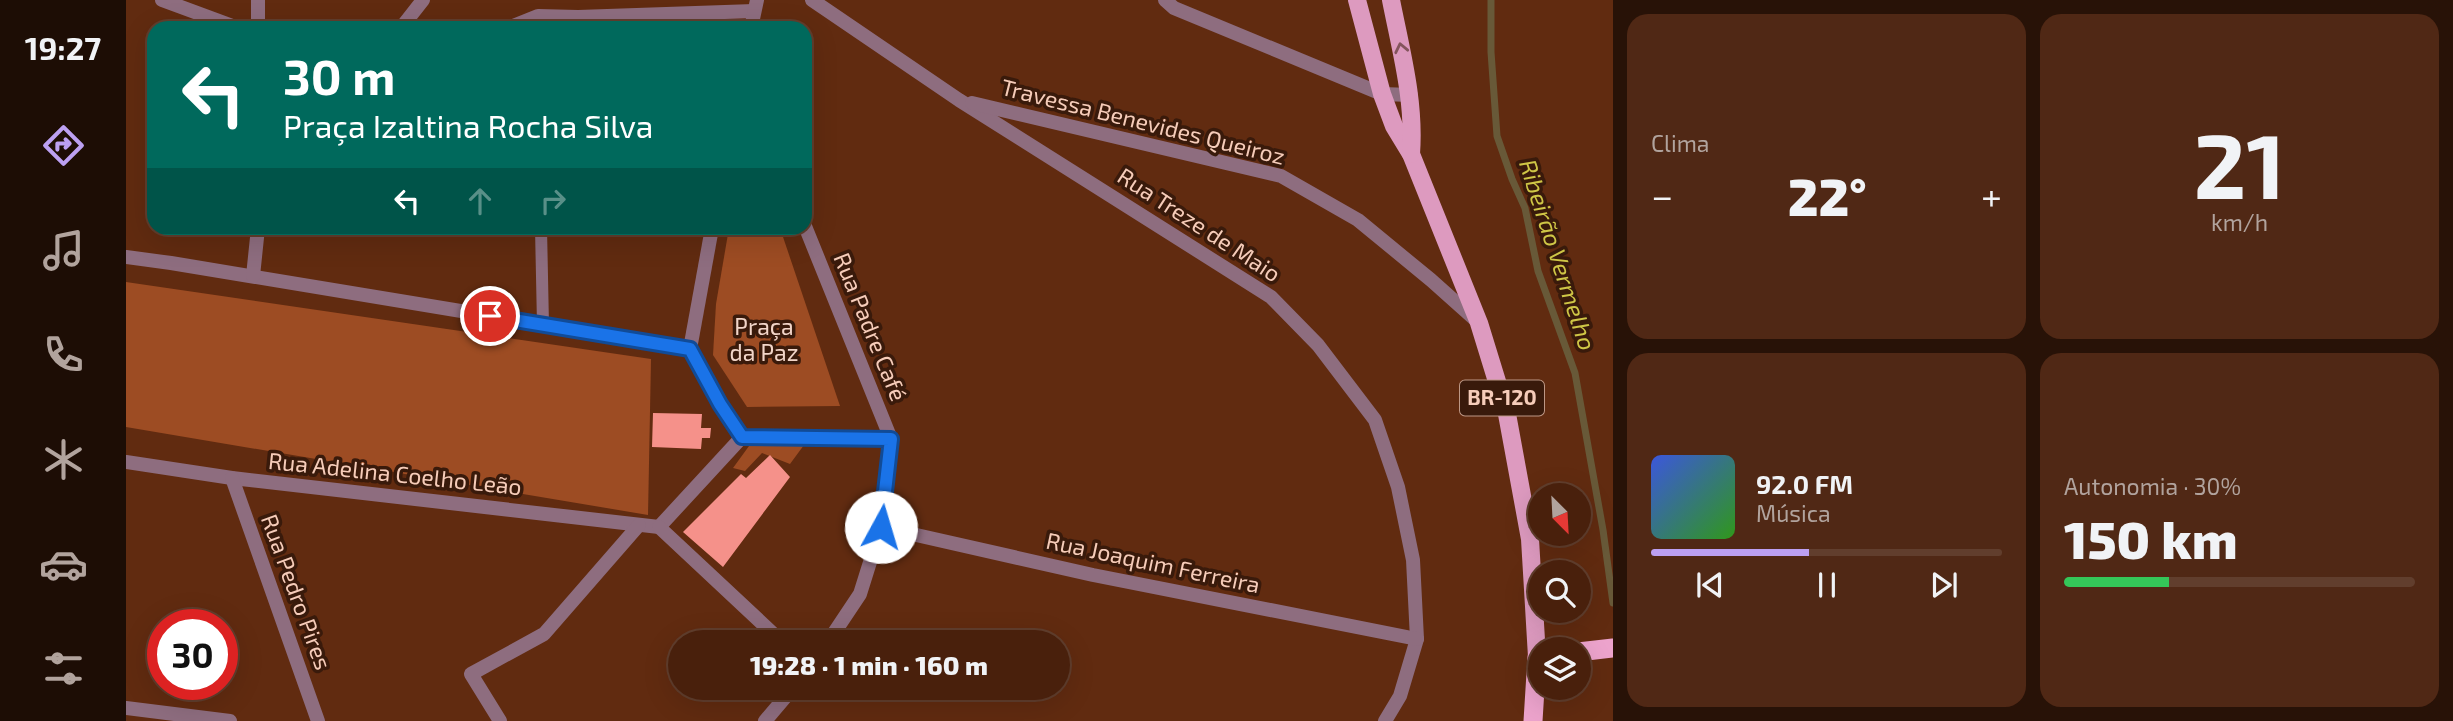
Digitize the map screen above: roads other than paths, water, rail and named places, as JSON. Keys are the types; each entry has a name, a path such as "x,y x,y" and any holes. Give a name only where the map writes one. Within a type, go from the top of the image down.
{"highway":[{"path":"1591,651 1612,649"},
{"name":"BR-120","path":"1533,721 1535,700"}],"main road":[{"path":"1357,0 1382,94"},
{"name":"BR-120","path":"1391,0 1410,95 1413,124 1411,154"},
{"name":"BR-120","path":"1382,94 1394,126 1411,154 1479,323 1507,414 1528,526 1537,637"}],"street":[{"path":"162,0 219,21"},
{"path":"258,0 258,21"},
{"path":"406,21 423,0"},
{"name":"Rua Treze de Maio","path":"812,0 960,100 1271,297 1318,345 1375,419 1398,487 1413,559 1417,639 1400,696 1385,721"},
{"path":"1165,0 1174,8 1382,94 1410,95"},
{"path":"546,21 755,5"},
{"name":"Travessa Benevides Queiroz","path":"960,100 1280,176 1358,220 1479,323"},
{"path":"253,276 257,235"},
{"path":"711,235 690,349 720,404 742,437"},
{"name":"Rua Padre Café","path":"809,235 891,439 881,527 860,594 836,630"},
{"path":"126,257 690,349"},
{"path":"769,630 659,527 742,437 891,439"},
{"name":"Rua Adelina Coelho Leão","path":"126,462 232,478 659,527"},
{"name":"Rua Pedro Pires","path":"232,478 318,721"},
{"path":"500,721 471,674 544,634 639,525"},
{"name":"Rua Joaquim Ferreira","path":"881,527 1093,575 1417,639"},
{"path":"765,721 783,700"},
{"path":"126,708 230,721"}],"lane":[{"path":"541,235 543,325"}],"waterway":[{"name":"Ribeirão Vermelho","path":"1491,0 1491,52 1497,136 1525,208 1538,271 1575,373 1613,603"}],"park label":[{"name":"Praça da Paz","path":"764,340"}]}
